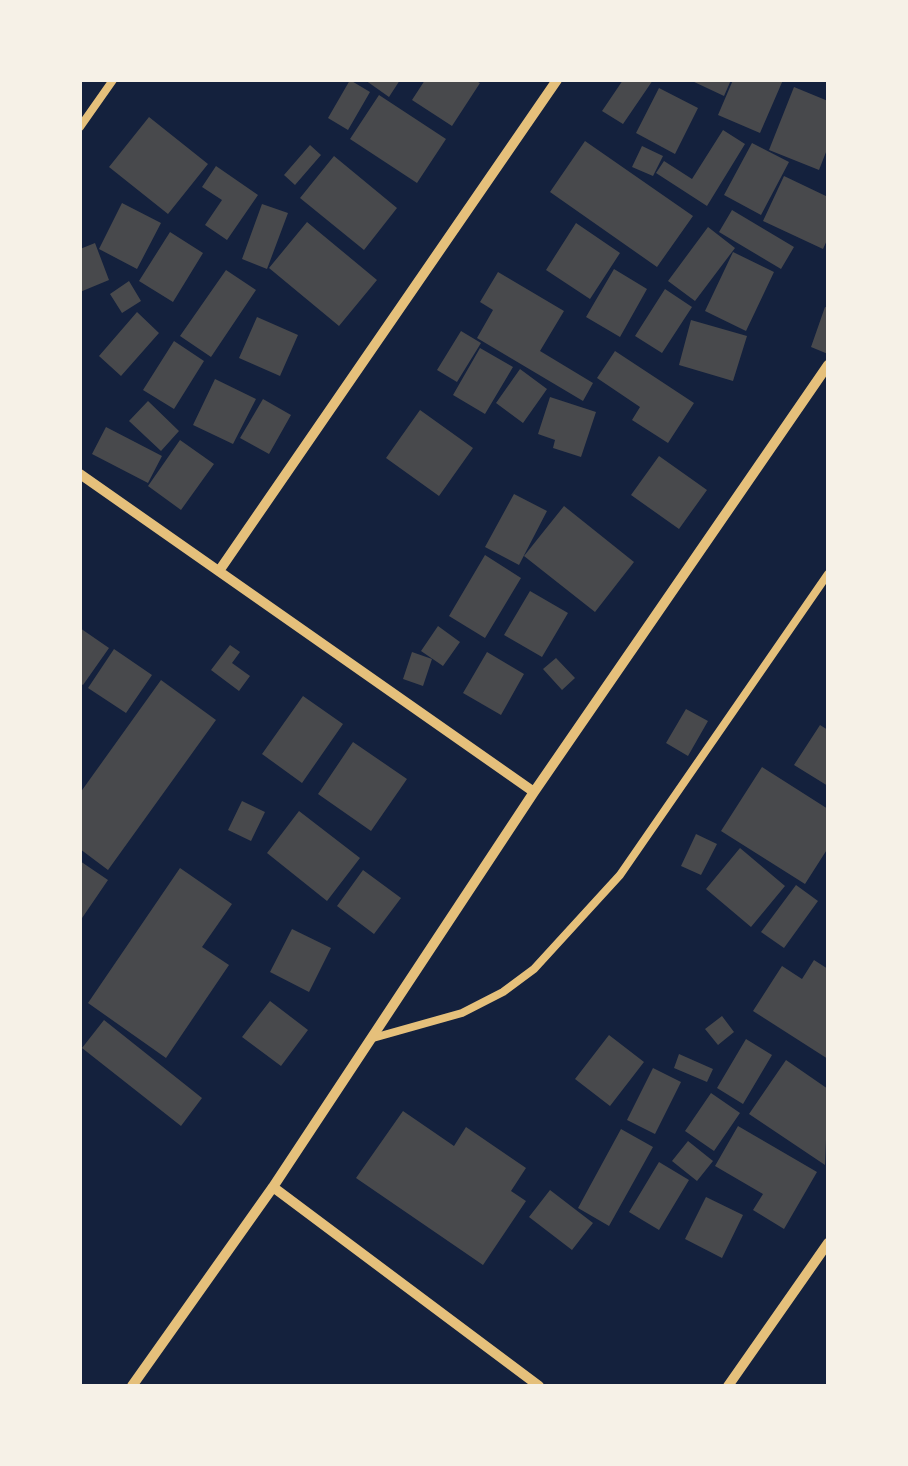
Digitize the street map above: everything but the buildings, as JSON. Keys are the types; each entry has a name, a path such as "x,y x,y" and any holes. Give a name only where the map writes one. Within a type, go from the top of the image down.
{"street":[{"path":"219,572 557,80"},
{"path":"132,1386 273,1187 534,792 828,365"},
{"path":"80,474 534,792"},
{"path":"273,1187 538,1386"},
{"path":"728,1386 828,1243"}],"lane":[{"path":"80,127 113,80"},
{"path":"368,1039 462,1012 503,992 534,969 620,875 828,574"}]}
